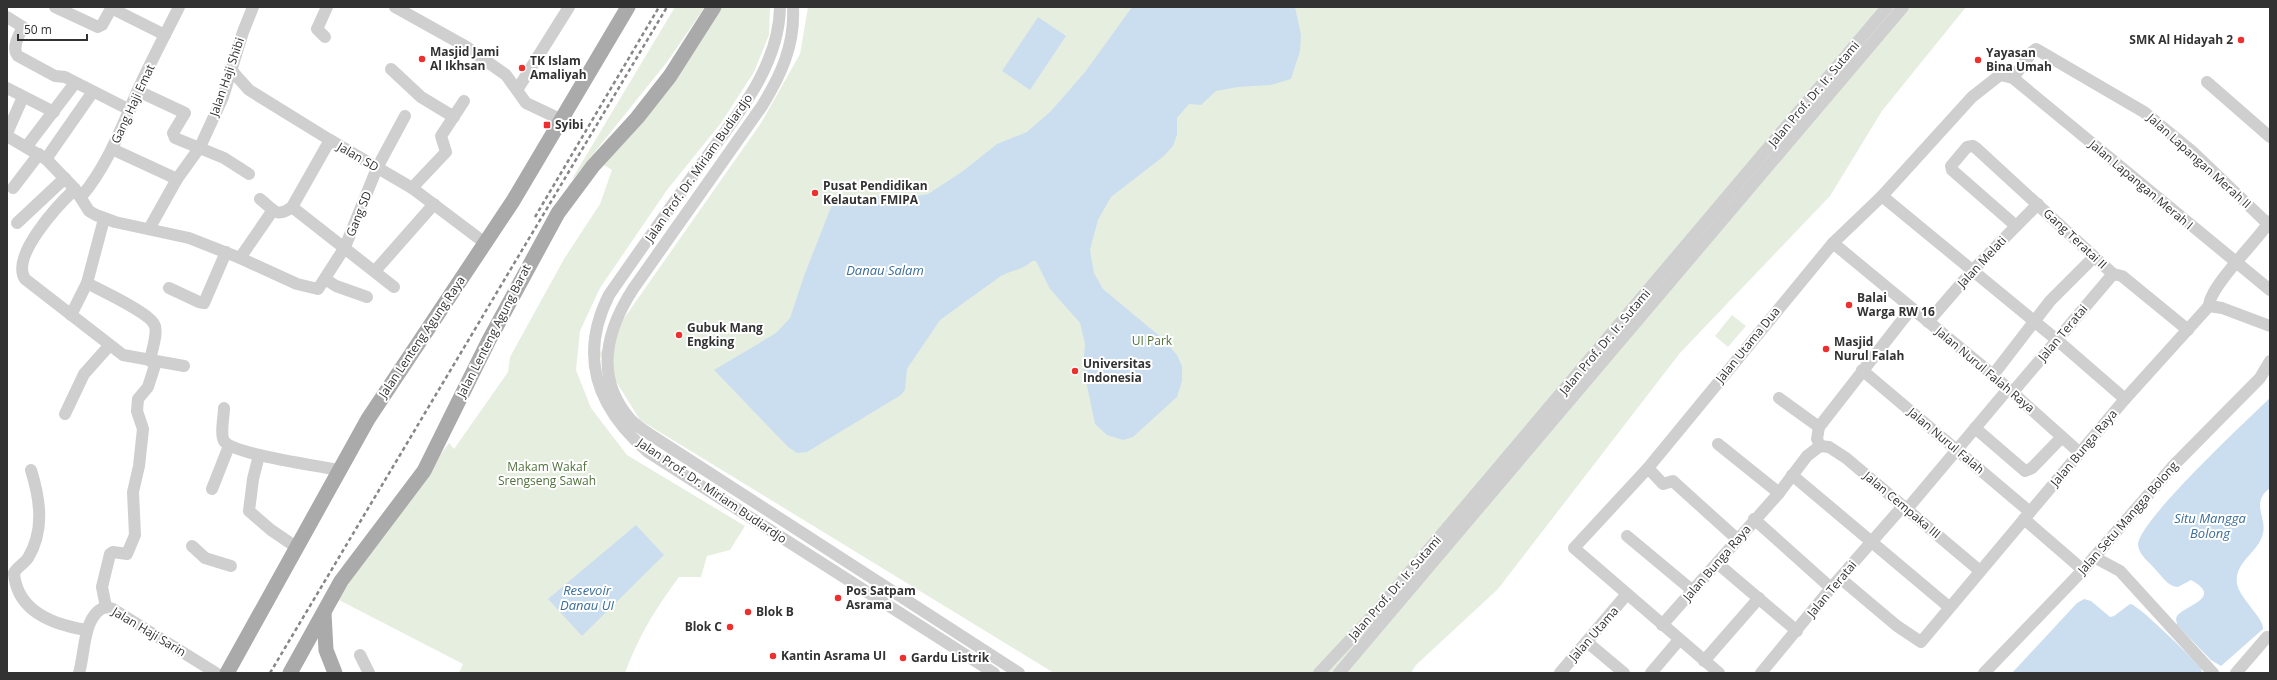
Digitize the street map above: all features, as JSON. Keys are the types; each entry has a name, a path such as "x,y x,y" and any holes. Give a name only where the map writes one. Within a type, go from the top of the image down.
{"main road":[{"name":"Jalan Lenteng Agung Raya","path":"227,673 372,412 485,243 562,120 628,7"},
{"name":"Jalan Lenteng Agung Barat","path":"324,610 352,564 424,471 489,340 558,213 593,166 637,118 670,76 714,7"},
{"path":"290,673 324,610"},
{"path":"324,610 326,650 335,673"}],"street":[{"path":"56,7 98,27 102,25 112,7 165,35"},
{"name":"Gang Haji Emat","path":"179,7 138,91 112,149 96,179 53,209 38,230 22,270 26,279 109,346 123,355 184,366"},
{"name":"Jalan Haji Shibi","path":"150,229 177,179 200,147 232,71 243,32 253,7"},
{"path":"325,37 317,29 327,7"},
{"path":"397,7 465,46 506,76 526,103 562,120"},
{"path":"517,90 569,7"},
{"name":"Jalan Prof. Dr. Miriam Budiardjo","path":"780,7 778,34 762,74 728,129 609,295 597,324 593,345 595,367 601,390 617,420 630,436 648,452 994,673"},
{"name":"Jalan Prof. Dr. Miriam Budiardjo","path":"793,7 794,20 790,47 778,81 623,304 611,330 606,362 610,384 618,402 631,420 657,439 734,490 952,628 1019,673"},
{"name":"Jalan Prof. Dr. Ir. Sutami","path":"1319,673 1385,601 1886,7"},
{"name":"Jalan Prof. Dr. Ir. Sutami","path":"1339,673 1571,402 1903,7"},
{"path":"7,16 23,27 16,45 17,55 55,76 65,77 92,93 130,110"},
{"name":"Jalan Lapangan Merah II","path":"2014,78 2036,48 2079,72 2144,112 2194,153 2269,223"},
{"path":"391,69 421,97 454,117"},
{"name":"Jalan SD","path":"232,71 249,90 412,188 485,243"},
{"path":"762,74 778,81"},
{"name":"Jalan Utama Dua","path":"1662,625 1574,548 1648,468 1833,243 1882,196 1972,97 2000,75 2006,75 2014,78"},
{"name":"Jalan Lapangan Merah I","path":"2014,78 2270,290"},
{"path":"2207,82 2270,137"},
{"path":"27,146 75,83"},
{"path":"7,88 54,112"},
{"path":"138,91 184,113 173,136 224,158 249,174"},
{"path":"13,188 43,157 92,93"},
{"path":"7,133 23,97"},
{"path":"412,188 446,152 441,136 464,101"},
{"name":"Gang SD","path":"226,252 282,278 314,289 320,287 345,247 378,168 405,116"},
{"path":"7,136 27,146 43,157 78,193 89,211 104,219 189,238 226,252 204,303 169,288"},
{"path":"260,199 273,210 283,213 292,207 330,140"},
{"name":"Gang Teratai II","path":"2016,226 1952,170 1951,166 1967,147 1971,145 1976,148 2113,274 2122,276 2188,330"},
{"path":"112,149 177,179"},
{"path":"17,224 65,178"},
{"path":"1882,196 2057,340 2125,399"},
{"path":"375,271 434,204"},
{"name":"Jalan Melati","path":"1928,322 1972,271 2038,204"},
{"name":"Gang SD","path":"292,207 345,247 394,287"},
{"path":"240,258 273,210"},
{"path":"71,315 87,283 104,219"},
{"name":"Jalan Bunga Raya","path":"1840,578 1897,626 1922,642 1949,607 2125,399 2209,306 2210,299 2236,263 2269,223"},
{"name":"Jalan Nurul Falah Raya","path":"1833,243 1993,375 2080,453"},
{"path":"1993,375 2066,283 2074,279 2094,257"},
{"name":"Jalan Teratai","path":"1761,673 1872,540 1905,508 1975,428 2057,340 2113,274"},
{"path":"326,279 336,286 367,297"},
{"path":"87,283 142,313 153,322 156,328 153,361 148,387 138,399 137,405 143,429 139,466 133,492 134,535 127,554 113,552 110,554 102,587 106,607"},
{"path":"2209,306 2222,308 2270,326"},
{"path":"1820,446 1817,439 1819,428 1862,370 1912,309"},
{"path":"65,414 84,374 109,346"},
{"name":"Jalan Setu Mangga Bolong","path":"1984,673 2083,570 2174,465 2260,378 2270,361"},
{"name":"Jalan Nurul Falah","path":"1862,370 1957,449 2083,570"},
{"path":"1779,398 1819,428"},
{"path":"224,408 223,437 229,446 259,455 339,470"},
{"path":"1975,428 2025,470 2032,468 2062,437"},
{"path":"1718,444 1779,493"},
{"path":"212,489 229,446"},
{"name":"Jalan Bunga Raya","path":"1662,625 1754,519 1779,493 1807,456 1820,446"},
{"name":"Jalan Cempaka III","path":"1820,446 1829,447 1842,455 1980,571"},
{"path":"259,455 253,479 248,511 270,530 296,547"},
{"path":"1648,468 1663,484 1673,481 1676,483 1737,539"},
{"path":"31,470 40,504 40,517 31,553 14,573 18,590 24,601 38,615 66,626 87,630"},
{"path":"1792,475 1872,540 1949,607"},
{"path":"726,502 734,490"},
{"path":"1754,519 1831,588"},
{"path":"1627,536 1693,591"},
{"path":"192,546 205,558 231,566"},
{"path":"2094,557 2120,570 2213,673"},
{"path":"1717,563 1797,631"},
{"name":"Jalan Utama","path":"1560,673 1627,594"},
{"path":"1704,661 1758,598"},
{"name":"Jalan Haji Sarin","path":"79,673 87,630 95,613 106,607 113,609 216,673"},
{"path":"1662,625 1719,673"},
{"path":"2236,673 2267,637"},
{"path":"1651,673 1680,640"},
{"path":"1587,642 1624,673"},
{"path":"360,655 369,673"}],"green space":[{"path":"675,7 705,7 667,62 572,179"},
{"name":"Makam Wakaf Srengseng Sawah","path":"721,7 770,7 769,35 754,72 721,123 667,190 600,288 580,331 576,370 591,408 627,455 745,526 730,550 707,556 701,577 679,577 648,623 636,646 625,673 459,673 463,664 337,599 449,443 454,449 508,372 510,357 564,259 600,204 612,170 602,164"},
{"name":"UI Park","path":"808,7 1966,7 1882,111 1830,196 1680,353 1498,589 1416,665 1411,673 1054,673 640,420 599,354 761,123 800,54"},
{"path":"1732,315 1746,326 1728,347 1715,336"}],"water":[{"name":"Danau Salam","path":"1132,7 1295,7 1301,35 1300,51 1291,79 1271,85 1238,87 1216,91 1201,105 1189,104 1177,118 1177,135 1173,146 1164,156 1111,197 1098,220 1090,250 1094,273 1103,289 1162,338 1177,355 1182,366 1182,381 1177,397 1133,437 1123,440 1107,435 1095,424 1083,367 1085,344 1080,323 1050,289 1036,261 1032,261 1021,268 1001,276 940,320 907,369 905,390 901,395 807,452 797,453 788,447 714,370 776,333 790,318 804,276 831,207 837,202 855,196 912,197 928,194 963,171 997,144 1027,132 1051,111 1085,72"},
{"path":"1038,17 1066,36 1030,90 1002,71"},
{"name":"Situ Mangga Bolong","path":"2270,398 2270,488 2261,499 2260,505 2264,527 2263,533 2257,546 2239,569 2237,576 2239,590 2260,619 2263,629 2221,666 2211,660 2177,625 2177,616 2199,601 2203,596 2204,592 2200,586 2191,580 2178,587 2171,585 2144,558 2138,548 2138,544 2143,532 2156,514 2196,470"},
{"name":"Resevoir Danau UI","path":"636,525 664,555 582,636 548,599"},
{"path":"2084,599 2091,601 2110,617 2114,616 2130,604 2135,606 2188,654 2201,668 2202,673 2012,673 2077,603"}],"railway":[{"path":"535,217 659,7"},
{"path":"270,673 667,7"}],"place":[{"name":"SMK Al Hidayah 2","path":"2241,40"},
{"name":"Masjid Jami Al Ikhsan","path":"422,59"},
{"name":"Yayasan Bina Umah","path":"1978,60"},
{"name":"TK Islam Amaliyah","path":"522,68"},
{"name":"Syibi","path":"547,125"},
{"name":"Pusat Pendidikan Kelautan FMIPA","path":"815,193"},
{"name":"Balai Warga RW 16","path":"1849,305"},
{"name":"Gubuk Mang Engking","path":"679,335"},
{"name":"Masjid Nurul Falah","path":"1826,349"},
{"name":"Universitas Indonesia","path":"1075,371"},
{"name":"Pos Satpam Asrama","path":"838,598"},
{"name":"Blok B","path":"748,612"},
{"name":"Blok C","path":"730,627"},
{"name":"Kantin Asrama UI","path":"773,656"},
{"name":"Gardu Listrik","path":"903,658"}]}
